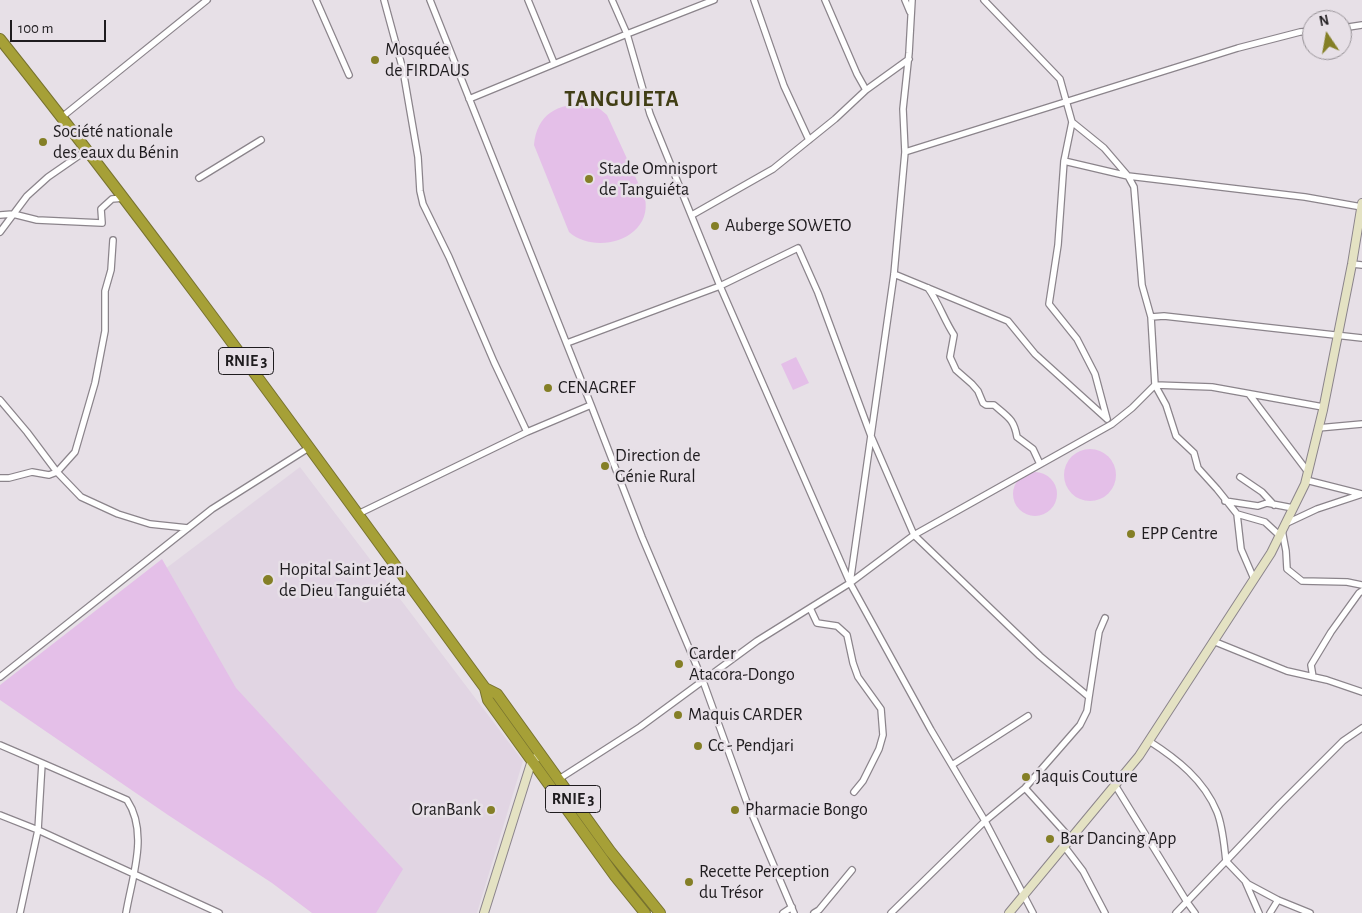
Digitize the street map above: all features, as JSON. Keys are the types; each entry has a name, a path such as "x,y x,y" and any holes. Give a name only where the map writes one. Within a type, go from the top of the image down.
{"highway":[{"name":"RNIE 3","path":"0,39 124,198 310,446 485,688 488,700 615,876 652,911"},
{"name":"RNIE 3","path":"485,688 497,694 652,911"}],"street":[{"path":"62,117 207,0"},
{"path":"316,0 349,75"},
{"path":"384,0 403,70 418,157 420,191 423,204 449,257 494,362 527,432"},
{"path":"430,0 642,537 703,681 746,800 793,910 783,913"},
{"path":"528,0 554,63"},
{"path":"612,0 626,34 650,114 720,286 850,583 985,821 1033,913"},
{"path":"470,99 554,63 714,0"},
{"path":"754,0 784,86 809,140"},
{"path":"826,0 857,74 866,90"},
{"path":"905,0 911,14"},
{"path":"850,583 894,274 905,152 903,109 912,0"},
{"path":"984,0 1060,79 1068,102 1072,122 1064,161 1058,246 1049,304 1077,338 1095,374 1107,418"},
{"path":"905,152 1238,48 1302,32"},
{"path":"692,215 773,169 835,119 866,90 908,59"},
{"path":"1072,122 1104,148 1128,176 1134,187 1142,285 1151,317 1155,385 1166,405 1176,436 1194,453 1198,468 1237,514 1265,522 1282,530"},
{"path":"199,178 261,140"},
{"path":"0,232 27,196 48,177 87,150"},
{"path":"1009,913 1139,756 1254,579 1270,553 1293,508 1306,480 1323,407 1362,205 1128,176 1064,161"},
{"path":"0,215 13,214 37,220 102,223 101,210 112,198 124,198"},
{"path":"0,478 9,478 32,472 49,475 57,472 75,452 95,383 105,331 105,291 111,270 113,240"},
{"path":"566,343 720,286 798,248 818,293 871,436 914,534 1040,656 1089,697"},
{"path":"1352,264 1362,265"},
{"path":"894,274 1008,321 1035,354 1112,424"},
{"path":"928,288 938,303 946,324 954,335 950,357 956,370 978,391 983,403 994,405 1012,420 1016,437 1033,449 1040,464"},
{"path":"1151,317 1164,316 1362,338"},
{"path":"559,779 640,727 757,641 850,583 914,534 1112,424 1155,385 1212,387 1323,407"},
{"path":"1249,394 1308,472"},
{"path":"0,400 57,472 81,496 118,514 150,524 188,528"},
{"path":"358,514 527,432 591,404"},
{"path":"1318,428 1362,424"},
{"path":"0,678 212,509 310,446"},
{"path":"1240,477 1262,492 1274,505"},
{"path":"1306,480 1362,494"},
{"path":"1282,530 1317,508 1362,494"},
{"path":"1225,501 1258,506 1266,503 1293,508"},
{"path":"1237,514 1241,548 1254,579"},
{"path":"1282,530 1287,569 1302,581 1347,582 1362,585"},
{"path":"1313,677 1311,666 1316,657 1331,632 1362,591"},
{"path":"810,608 817,622 838,626 847,635 858,677 881,709 883,735 879,749 863,782 854,792"},
{"path":"891,913 985,821 1026,788 1080,725 1087,711 1099,632 1105,618"},
{"path":"1213,642 1287,671 1362,692"},
{"path":"952,765 1028,716"},
{"path":"1176,913 1343,741 1362,728"},
{"path":"1149,741 1175,758 1203,786 1217,811 1226,861 1245,881 1278,900 1310,913"},
{"path":"0,745 127,800 134,810 137,827 137,853 126,913"},
{"path":"484,913 532,760 541,754"},
{"path":"20,913 38,830 42,763"},
{"path":"1115,786 1186,902 1195,913"},
{"path":"1026,788 1071,839"},
{"path":"0,815 38,830 220,913"},
{"path":"1064,846 1083,871 1105,913"},
{"path":"814,913 819,910 852,870"},
{"path":"1245,881 1259,913"},
{"path":"1270,913 1278,900"}],"shaded area":[{"path":"587,103 600,109 607,115 645,198 645,212 640,224 632,233 607,243 593,243 580,239 569,232 534,145 539,125 550,113 566,106"},
{"path":"796,357 809,383 793,390 781,364"},
{"path":"1090,449 1100,451 1108,457 1114,465 1116,475 1114,485 1108,493 1100,499 1090,501 1080,499 1072,493 1066,485 1064,475 1066,465 1072,457 1080,451"},
{"name":"Hopital Saint Jean de Dieu Tanguiéta","path":"300,467 523,761 477,913 324,913 1,693"},
{"path":"1035,472 1047,476 1053,482 1057,494 1053,506 1047,512 1035,516 1023,512 1017,506 1013,494 1017,482 1023,476"},
{"path":"162,559 236,688 403,869 376,913 312,913 272,883 168,815 0,700 0,685"}],"place":[{"name":"Mosquée de FIRDAUS","path":"375,60"},
{"name":"Société nationale des eaux du Bénin","path":"43,142"},
{"name":"Stade Omnisport de Tanguiéta","path":"589,179"},
{"name":"Auberge SOWETO","path":"715,226"},
{"name":"CENAGREF","path":"548,388"},
{"name":"Direction de Génie Rural","path":"605,466"},
{"name":"EPP Centre","path":"1131,534"},
{"name":"Hopital Saint Jean de Dieu Tanguiéta","path":"268,580"},
{"name":"Carder Atacora-Dongo","path":"679,664"},
{"name":"Maquis CARDER","path":"678,715"},
{"name":"Cc - Pendjari","path":"698,746"},
{"name":"Jaquis Couture","path":"1026,777"},
{"name":"OranBank","path":"491,810"},
{"name":"Pharmacie Bongo","path":"735,810"},
{"name":"Bar Dancing App","path":"1050,839"},
{"name":"Recette Perception du Trésor","path":"689,882"}],"district":[{"name":"TANGUIETA","path":"622,99"}]}
